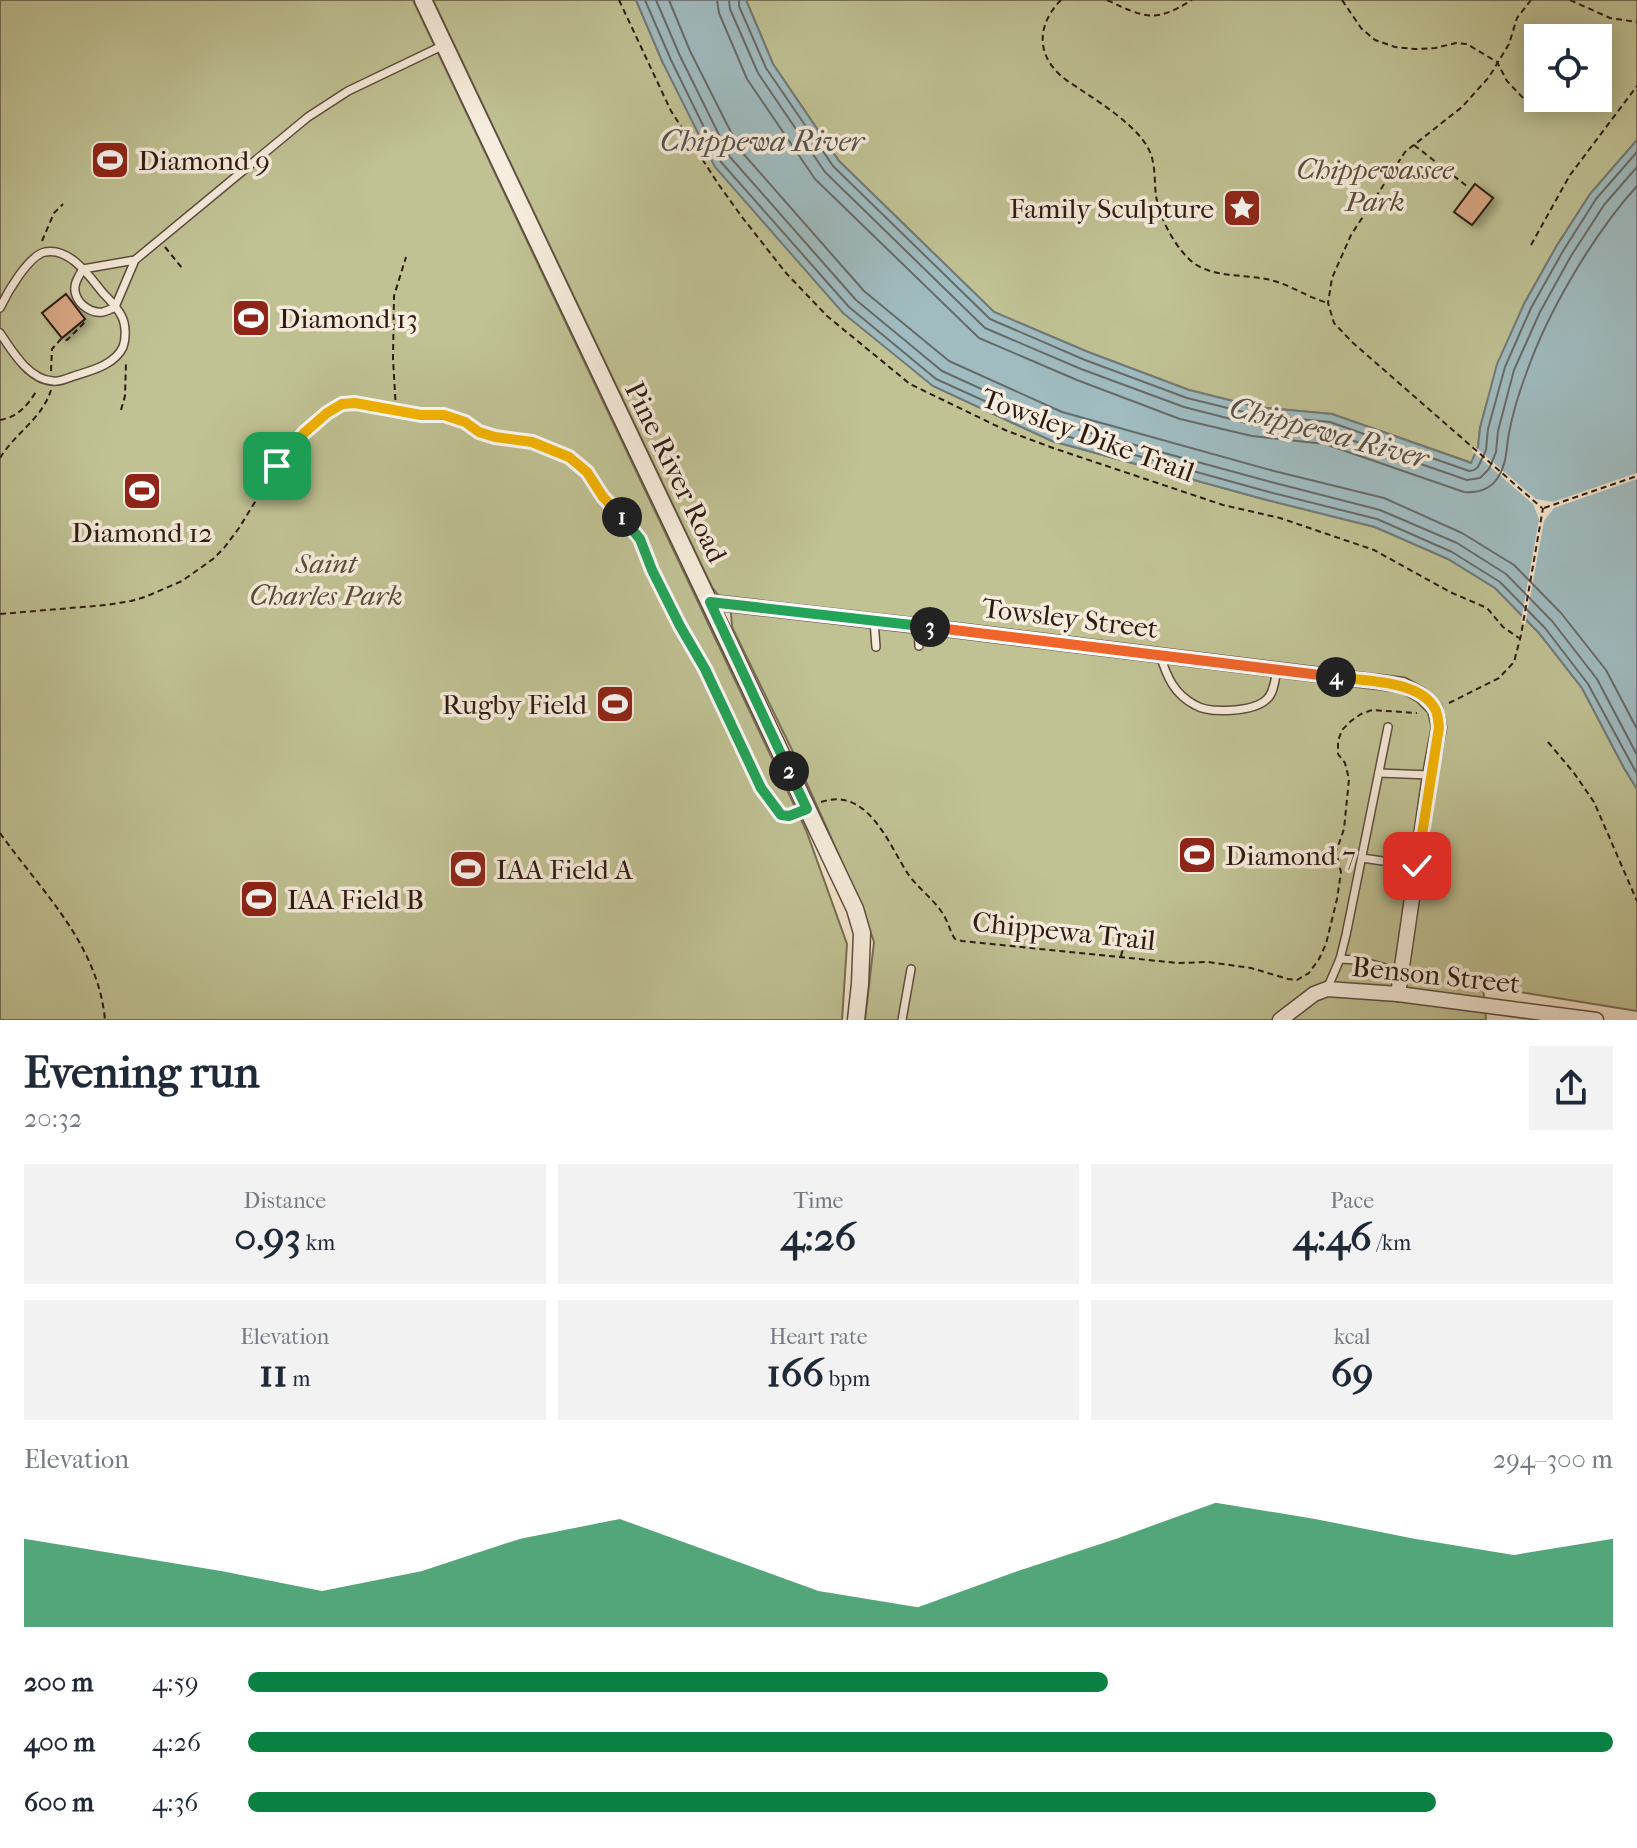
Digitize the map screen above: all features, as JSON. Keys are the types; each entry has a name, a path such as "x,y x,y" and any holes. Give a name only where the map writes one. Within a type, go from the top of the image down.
{"street":[{"name":"Pine River Road","path":"423,0 855,909 862,933 856,1020"},
{"name":"Towsley Street","path":"710,602 1403,685 1421,695 1435,709"},
{"path":"1398,994 1439,727 1435,709"},
{"name":"Benson Street","path":"1280,1020 1314,994 1327,989 1398,994 1596,1020"}],"lane":[{"path":"83,269 75,283 76,295 87,309 100,313 115,307 135,260 290,131 327,103 444,45"},
{"path":"0,308 35,257 44,252 63,254 83,269 124,319 125,340 122,350 103,366 64,380 52,381 36,375 23,364 0,333"},
{"path":"83,269 135,260"},
{"path":"874,621 876,647"},
{"path":"918,626 919,646"},
{"path":"1160,655 1169,680 1197,707 1236,711 1253,707 1268,699 1277,670"},
{"path":"1327,989 1340,959 1354,900 1388,727"},
{"path":"1379,773 1430,775"},
{"path":"1362,858 1417,866"},
{"path":"1340,959 1357,960 1401,973"},
{"path":"902,1020 911,969"}],"path":[{"name":"Towsley Dike Trail","path":"619,0 671,111 751,228 786,273 827,316 910,384 1005,430 1053,448 1223,505 1280,518 1374,550 1417,572 1433,584 1487,608 1503,627 1520,637"},
{"path":"1061,0 1043,26 1047,60 1060,76 1107,107 1148,148 1154,168 1157,199 1177,245 1192,262 1210,271 1267,279 1328,303"},
{"path":"1107,0 1136,13 1155,17 1192,0"},
{"path":"1342,0 1361,28 1375,40 1395,47 1415,49 1467,44 1497,62 1507,81 1524,99"},
{"path":"1531,0 1517,18 1509,44 1489,77 1462,107 1405,152 1351,235 1332,278 1328,303 1334,323 1352,342 1543,508 1637,476"},
{"path":"1570,0 1610,18 1637,22"},
{"path":"1531,245 1570,175 1637,86"},
{"path":"1413,145 1468,187"},
{"path":"35,257 54,213 63,204"},
{"path":"159,240 182,268"},
{"path":"396,411 394,296 406,257"},
{"path":"121,410 125,396 125,340"},
{"path":"0,420 22,411 37,391 42,378"},
{"name":"Chippewa Trail","path":"0,614 106,605 145,597 173,586 224,548 277,466 304,433 342,404 355,403 421,415 444,415 495,437 550,448 580,464 603,497 640,539 652,570 705,669 761,788 781,815 789,816 834,798 861,809 890,840 911,879 939,908 955,939 1121,958 1208,962 1251,968 1297,980 1304,978 1319,959 1337,899 1341,872 1336,852 1344,829 1349,779 1345,763 1338,754 1342,730 1351,721 1372,710 1430,712 1499,678 1514,662 1543,508"},
{"path":"1548,742 1594,802 1637,901"},
{"path":"0,833 59,909 84,949 96,975 105,1020"},
{"path":"1121,958 1123,948"}],"green space":[{"name":"Saint Charles Park","path":"0,0 413,0 806,830 847,944 842,1020 0,1020"},
{"path":"433,0 636,0 663,63 891,351 933,386 1052,441 1375,527 1448,559 1495,588 1539,633 1582,688 1637,789 1637,1011 1483,986 1486,1020 865,1020 874,942 862,907 792,750 732,627 730,600 719,596 712,587"},
{"name":"Chippewassee Park","path":"746,0 1637,0 1637,140 1590,194 1524,304 1488,399 1472,463 1332,414 1257,407 1189,390 994,312 839,161 773,64"}],"water":[{"name":"Chippewa River","path":"636,0 746,0 773,64 839,161 994,312 1189,390 1257,407 1332,414 1471,463 1478,447 1497,364 1524,304 1590,194 1637,140 1637,789 1582,688 1539,633 1495,588 1448,559 1375,527 1052,441 933,386 843,313 715,167 663,63"}],"pier":[{"path":"1474,446 1536,499 1553,502 1637,473 1637,479 1554,508 1544,521 1525,625 1521,621 1539,519 1533,504 1472,451"}],"building":[{"path":"1475,184 1493,198 1472,225 1454,212"},
{"path":"66,294 85,319 62,338 42,313"}],"place":[{"name":"Diamond 9","path":"110,160"},
{"name":"Family Sculpture","path":"1242,208"},
{"name":"Diamond 13","path":"251,318"},
{"name":"Diamond 12","path":"142,491"},
{"name":"Rugby Field","path":"615,704"},
{"name":"Diamond 7","path":"1197,855"},
{"name":"IAA Field A","path":"468,869"},
{"name":"IAA Field B","path":"259,899"}],"route":[{"path":"277,466 304,433 327,413 342,404 355,403 421,415 444,415 495,437 550,448 580,464 603,497 640,539 652,570 705,669 761,788 781,815 789,816 807,809 710,602 1403,685 1421,695 1435,709 1439,727 1417,866"}]}
